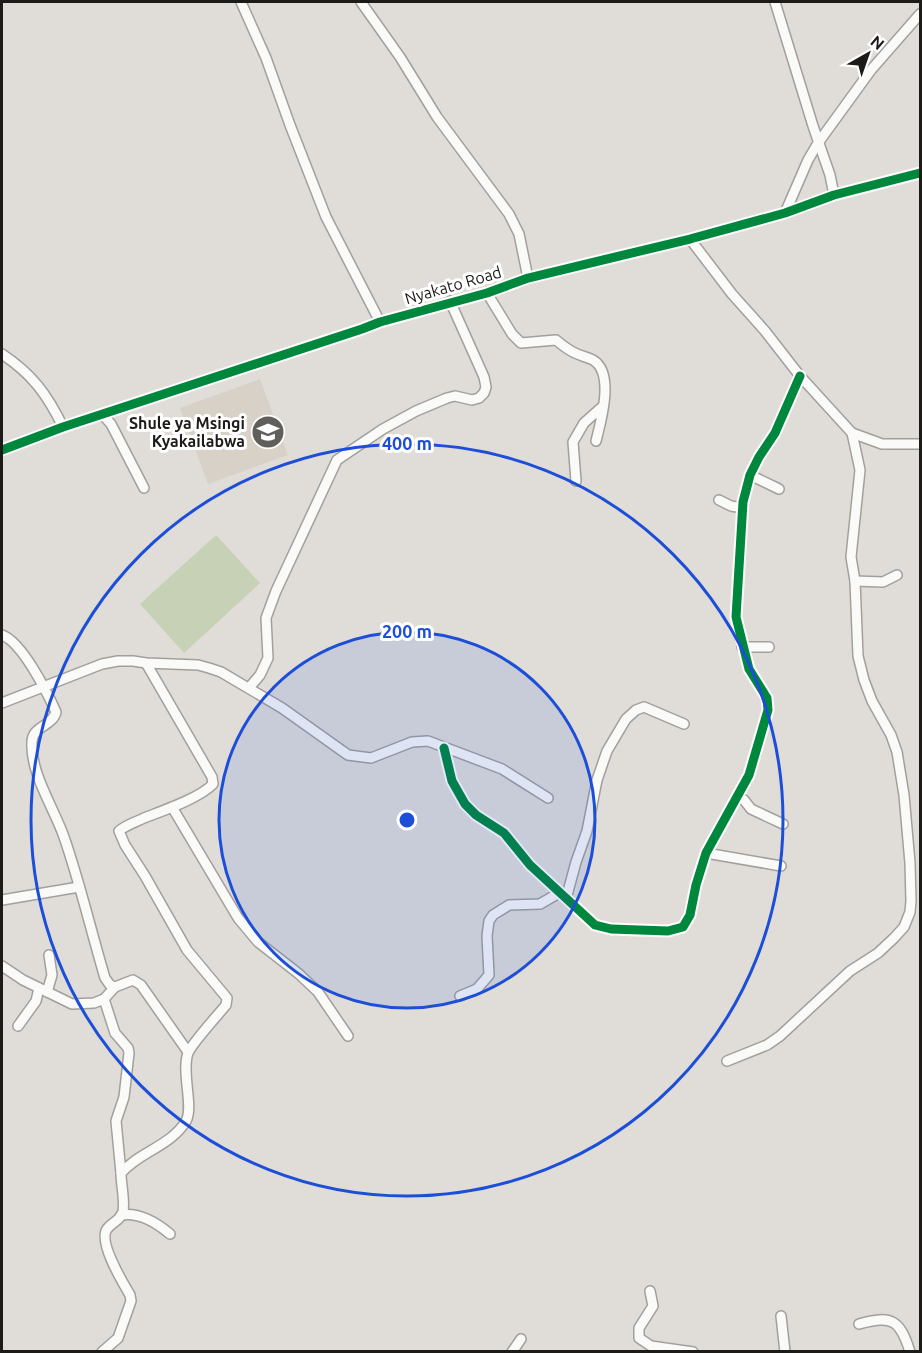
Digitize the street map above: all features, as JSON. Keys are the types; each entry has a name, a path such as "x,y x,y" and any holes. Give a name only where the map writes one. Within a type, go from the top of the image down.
{"street":[{"path":"241,2 266,58 326,217 380,322"},
{"path":"361,2 395,49 437,117 509,214 519,234 528,279"},
{"path":"774,2 830,175 834,195"},
{"path":"785,213 818,142 870,70 921,14"},
{"name":"Nyakato Road","path":"2,450 63,427 380,322 487,293 528,279 785,213 834,195 921,173"},
{"path":"690,239 720,280 765,331 800,376 852,433 882,444 921,444"},
{"path":"487,293 512,334 521,343 556,340 567,349 599,364 603,370 605,384 596,441"},
{"path":"249,688 260,675 268,658 266,618 276,591 338,460 383,429 407,416 447,398 455,396 471,400 479,398 484,393 486,387 484,377 450,302"},
{"path":"2,354 37,383 51,401 63,427"},
{"path":"444,748 452,781 465,804 476,815 504,833 530,865 586,917 603,928 677,930 683,927 690,915 706,853 749,776 764,727 768,703 749,669 742,647 735,609 740,570 743,508 750,475 775,433 800,376"},
{"path":"576,481 573,442 584,423 603,406"},
{"path":"102,414 111,424 144,488"},
{"path":"727,1061 767,1045 780,1036 850,971 878,953 894,938 904,927 910,912 910,863 902,784 891,735 872,702 858,656 855,581 851,556 860,470 852,433"},
{"path":"750,475 779,489"},
{"path":"719,501 731,507 743,508"},
{"path":"855,581 883,582 897,575"},
{"path":"2,635 12,640 44,686 56,712 51,721 35,731 32,753 40,782 63,835 105,978 110,985 115,987"},
{"path":"742,647 769,647"},
{"path":"2,703 102,664 118,661 198,665 221,672 249,688 307,725 325,741 348,755 371,758 412,742 428,741 502,769 548,798"},
{"path":"121,1173 146,1153 166,1141 186,1121 189,1111 186,1086 188,1052 226,1005 227,998 187,950 119,831 210,787 213,780 146,663"},
{"path":"460,996 477,989 489,975 487,936 489,921 493,915 509,905 540,904 563,896 587,831 601,767 607,751 632,713 644,707 684,724"},
{"path":"737,797 744,800 751,809 783,824"},
{"path":"172,807 247,930 318,993 348,1036"},
{"path":"706,853 781,866"},
{"path":"2,900 79,887"},
{"path":"18,1026 52,975 50,955"},
{"path":"2,966 43,990 78,1005 104,999 115,987 133,980 141,985 188,1052"},
{"path":"102,1352 118,1338 131,1301 130,1295 111,1262 105,1235 107,1229 123,1210 116,1121 124,1097 129,1050 115,1033 104,999"},
{"path":"121,1215 134,1214 161,1226 170,1234"},
{"path":"650,1291 653,1306 639,1328 639,1338 651,1346 693,1352"},
{"path":"781,1316 785,1352"},
{"path":"859,1324 876,1319 895,1322 902,1330 910,1352"},
{"path":"512,1352 521,1339"}],"shaded area":[{"path":"260,379 288,455 208,484 180,408"}],"green space":[{"path":"216,535 260,583 184,653 140,604"}],"cycle path":[{"path":"2,450 63,427 380,322 487,293 528,278 690,239 785,213 834,195 920,173"},
{"path":"444,748 452,781 465,804 476,815 504,833 530,865 595,925 611,929 668,931 683,927 690,915 706,853 749,775 768,710 767,698 749,669 736,617 743,502 750,475 775,433 800,376"}],"place":[{"name":"Shule ya Msingi Kyakailabwa","path":"268,432"}]}
